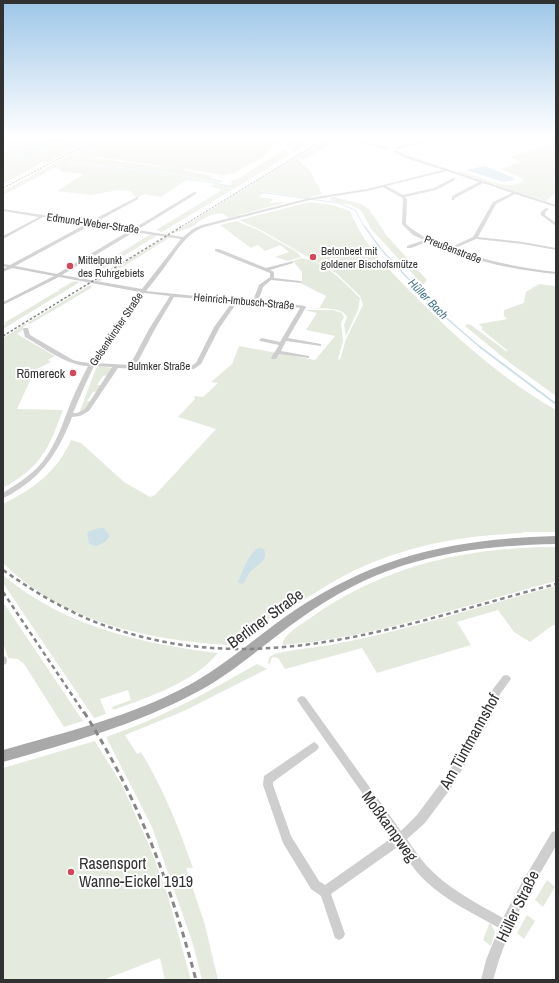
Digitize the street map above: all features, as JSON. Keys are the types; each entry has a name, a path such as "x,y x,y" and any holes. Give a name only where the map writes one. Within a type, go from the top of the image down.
{"main road":[{"name":"Berliner Straße","path":"3,756 114,723 171,700 214,676 327,595 356,579 383,568 410,558 462,546 501,542 556,540"}],"street":[{"name":"Gelsenkircher Straße","path":"3,496 29,480 47,462 57,448 92,364 100,349 142,291 177,249 188,232 197,228 301,201 400,182"},
{"path":"384,186 402,196 435,190 449,182"},
{"path":"453,199 453,197 459,193 482,182 555,205"},
{"path":"3,304 58,276 195,193"},
{"path":"475,238 494,203 514,193"},
{"name":"Preußenstraße","path":"402,196 406,201 404,224 428,240 450,249 498,264 556,273"},
{"path":"3,271 137,198"},
{"path":"547,209 543,212 543,215 556,225"},
{"name":"Edmund-Weber-Straße","path":"3,210 183,238"},
{"path":"3,238 43,216"},
{"path":"450,249 475,238 523,243 556,249"},
{"path":"409,247 428,240"},
{"path":"217,250 267,269 273,274 270,279 261,286 256,300"},
{"path":"267,269 291,262"},
{"name":"Heinrich-Imbusch-Straße","path":"3,265 142,291 216,299 256,300 303,306 274,358"},
{"path":"270,279 300,282"},
{"path":"132,367 152,329 173,295"},
{"name":"Bulmker Straße","path":"26,329 27,336 71,361 132,367 186,368 196,366 203,357 217,328 237,299"},
{"path":"262,340 319,345"},
{"path":"278,352 306,357"},
{"name":"Gelsenkircher Straße","path":"70,415 78,415 87,410 116,366"},
{"name":"Am Tüntmannshof","path":"325,892 400,839 421,819 450,780 486,718 496,692 506,678"},
{"name":"Moßkampweg","path":"302,700 400,839 433,882 505,925"},
{"path":"314,747 268,780 268,785 287,839 315,885 325,892 339,934"},
{"name":"Hüller Straße","path":"487,980 505,925 528,880 555,839"}],"shaded area":[{"path":"20,182 28,182 3,195 3,191"},
{"path":"71,182 183,182 161,197 144,194 139,197 134,196 130,191 118,190 91,195 57,191"},
{"path":"229,182 245,182 162,232 156,230 219,192 221,189 210,187 214,184 234,186 230,185 233,183"},
{"path":"256,182 316,182 322,194 307,198 259,191 264,193 259,197 273,200 269,203 287,202 229,218 222,213 211,215 199,221 194,226 171,234"},
{"path":"488,182 505,185 523,182 556,182 556,192 546,201"},
{"path":"334,197 361,204 369,209 387,236 427,280 423,285 371,229 361,210 351,205 332,201 329,198"},
{"path":"309,202 332,205 350,211 355,223 376,255 428,309 462,341 498,371 536,398 556,410 556,532 523,532 524,533 480,536 437,543 394,554 353,571 285,611 241,634 228,645 167,638 108,624 79,614 52,600 26,583 3,563 3,504 34,486 43,478 59,461 71,440 81,443 124,482 150,497 155,495 216,429 178,417 195,399 194,396 203,397 218,383 211,382 232,364 239,346 315,360 335,336 306,330 317,313 304,310 333,310 342,313 344,317 341,323 343,341 338,359 340,360 346,339 363,305 360,296 336,273 259,229 239,220"},
{"path":"236,221 258,230 297,252 301,257 288,261 275,257 289,252 280,245 265,251 258,245 251,248 220,225"},
{"path":"151,234 158,235 86,279 81,277"},
{"path":"166,237 169,238 100,281 95,281"},
{"path":"301,258 310,260 334,273 360,298 358,310 346,336 344,325 347,317 344,313 331,309 319,308 326,296 302,284 302,272 293,261"},
{"path":"74,281 80,282 3,329 3,326 6,324 4,323 60,291 58,290"},
{"path":"539,284 556,286 556,396 505,359 465,326 467,324 471,325 508,351 481,329 483,328 479,324 507,319 504,316 504,310 524,303 526,292"},
{"path":"90,285 92,287 91,288 30,324 27,323"},
{"path":"25,324 27,325 23,327 24,329 17,334 55,356 48,360 51,362 35,370 17,409 63,410 53,436 42,456 27,472 3,488 3,338"},
{"path":"99,366 112,368 109,375 103,376 97,385 102,385 99,391 93,392 87,401 92,401 86,410 80,411 96,368"},
{"path":"104,528 110,536 105,542 96,546 89,544 87,532"},
{"path":"556,547 556,581 420,619 351,636 282,645 290,632 341,598 369,584 399,572 429,562 460,555 523,548"},
{"path":"258,548 264,549 264,560 250,572 244,583 241,584 238,582 246,564 254,551"},
{"path":"3,575 26,593 51,607 77,620 104,630 161,644 218,653 209,663 184,680 170,688 141,700 113,710 112,707 131,700 128,690 100,699 106,714 94,718 3,583"},
{"path":"556,586 556,626 553,625 530,642 514,632 498,610 457,622 471,645 377,673 362,648 285,669 278,658 272,657 270,664 268,663 269,657 281,653 330,645 387,633"},
{"path":"3,602 83,721 64,727 24,664 18,659 8,658 3,642"},
{"path":"257,664 267,669 184,711 125,735 137,754 141,752 149,766 176,823 193,868 186,868 205,925 218,980 202,980 193,944 152,827 106,737 165,713 202,695"},
{"name":"Rasensport Wanne-Eickel 1919","path":"95,741 122,785 149,845 167,893 191,980 165,980 160,958 103,980 3,980 3,768"},
{"path":"547,880 555,887 543,907 535,900"},
{"path":"527,915 535,921 524,939 517,933"},
{"path":"490,922 495,932 491,946 483,940"}],"waterway":[{"name":"Hüller Bach","path":"208,182 234,187"},
{"name":"Hüller Bach","path":"258,192 339,203 355,210 365,228"},
{"name":"Hüller Bach","path":"365,227 381,249 435,308 481,348"},
{"name":"Hüller Bach","path":"480,347 556,404"}],"railway":[{"path":"3,188 15,182"},
{"path":"179,228 254,182"},
{"path":"3,336 181,227"},
{"path":"3,570 55,603 80,616 111,628 135,635 189,646 242,649 295,646 348,638 400,627 556,584"},
{"path":"3,592 84,713"},
{"path":"84,712 121,776 150,842 175,909 196,980"}],"place":[{"name":"Betonbeet mit goldener Bischofsmütze","path":"313,257"},
{"name":"Mittelpunkt des Ruhrgebiets","path":"70,266"},
{"name":"Römereck","path":"73,373"},
{"name":"Rasensport Wanne-Eickel 1919","path":"71,872"}]}
